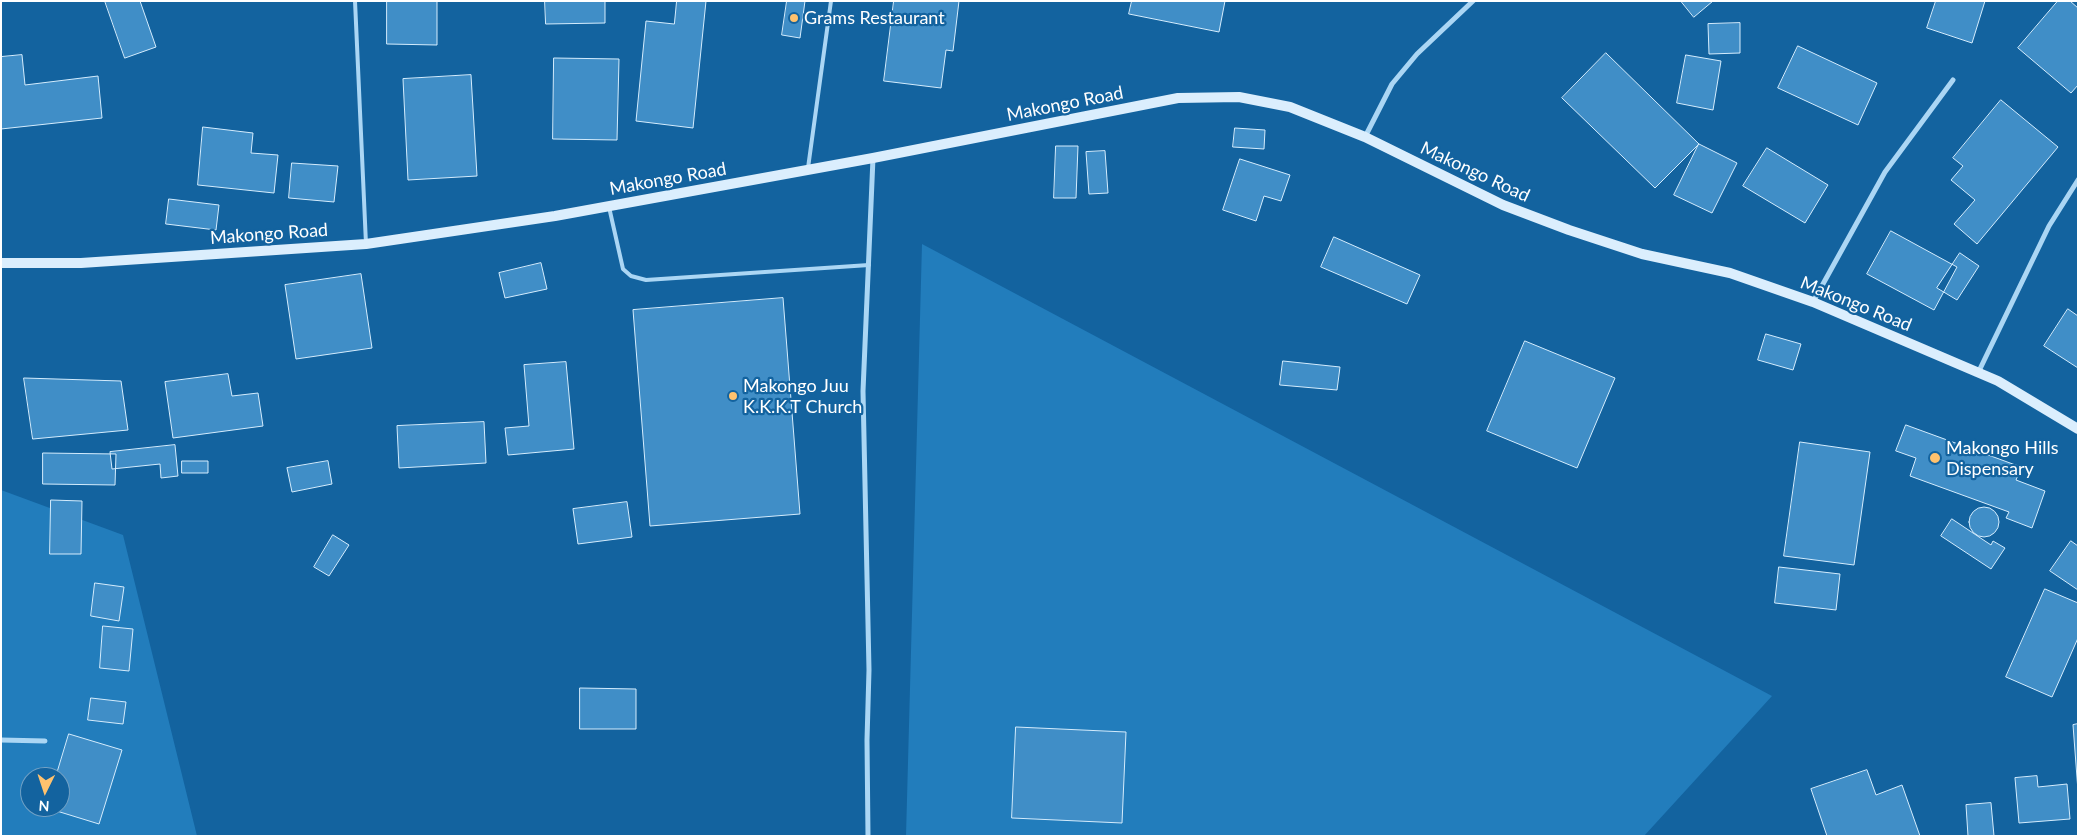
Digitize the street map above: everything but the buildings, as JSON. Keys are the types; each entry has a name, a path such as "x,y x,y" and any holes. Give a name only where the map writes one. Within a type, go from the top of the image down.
{"street":[{"path":"1365,137 1392,84 1417,54 1474,1"},
{"path":"1813,302 1885,172 1953,80"},
{"name":"Makongo Road","path":"1,263 81,263 366,244 555,216 873,158 1178,98 1239,97 1290,107 1365,137 1503,205 1569,230 1642,254 1730,273 1813,302 1998,381 2078,429"},
{"path":"868,836 867,740 869,670 863,391 873,158"},
{"path":"1978,373 2049,226 2078,180"},
{"path":"1,740 45,741"}],"lane":[{"path":"355,1 366,244"},
{"path":"808,170 831,1"},
{"path":"609,206 622,269 631,276 646,280 869,265"}],"shaded area":[{"path":"922,244 1772,696 1644,836 906,836"},
{"path":"1,490 123,535 197,836 1,836"}],"place":[{"name":"Grams Restaurant","path":"794,18"},
{"name":"Makongo Juu K.K.K.T Church","path":"733,396"},
{"name":"Makongo Hills Dispensary","path":"1935,458"}]}
